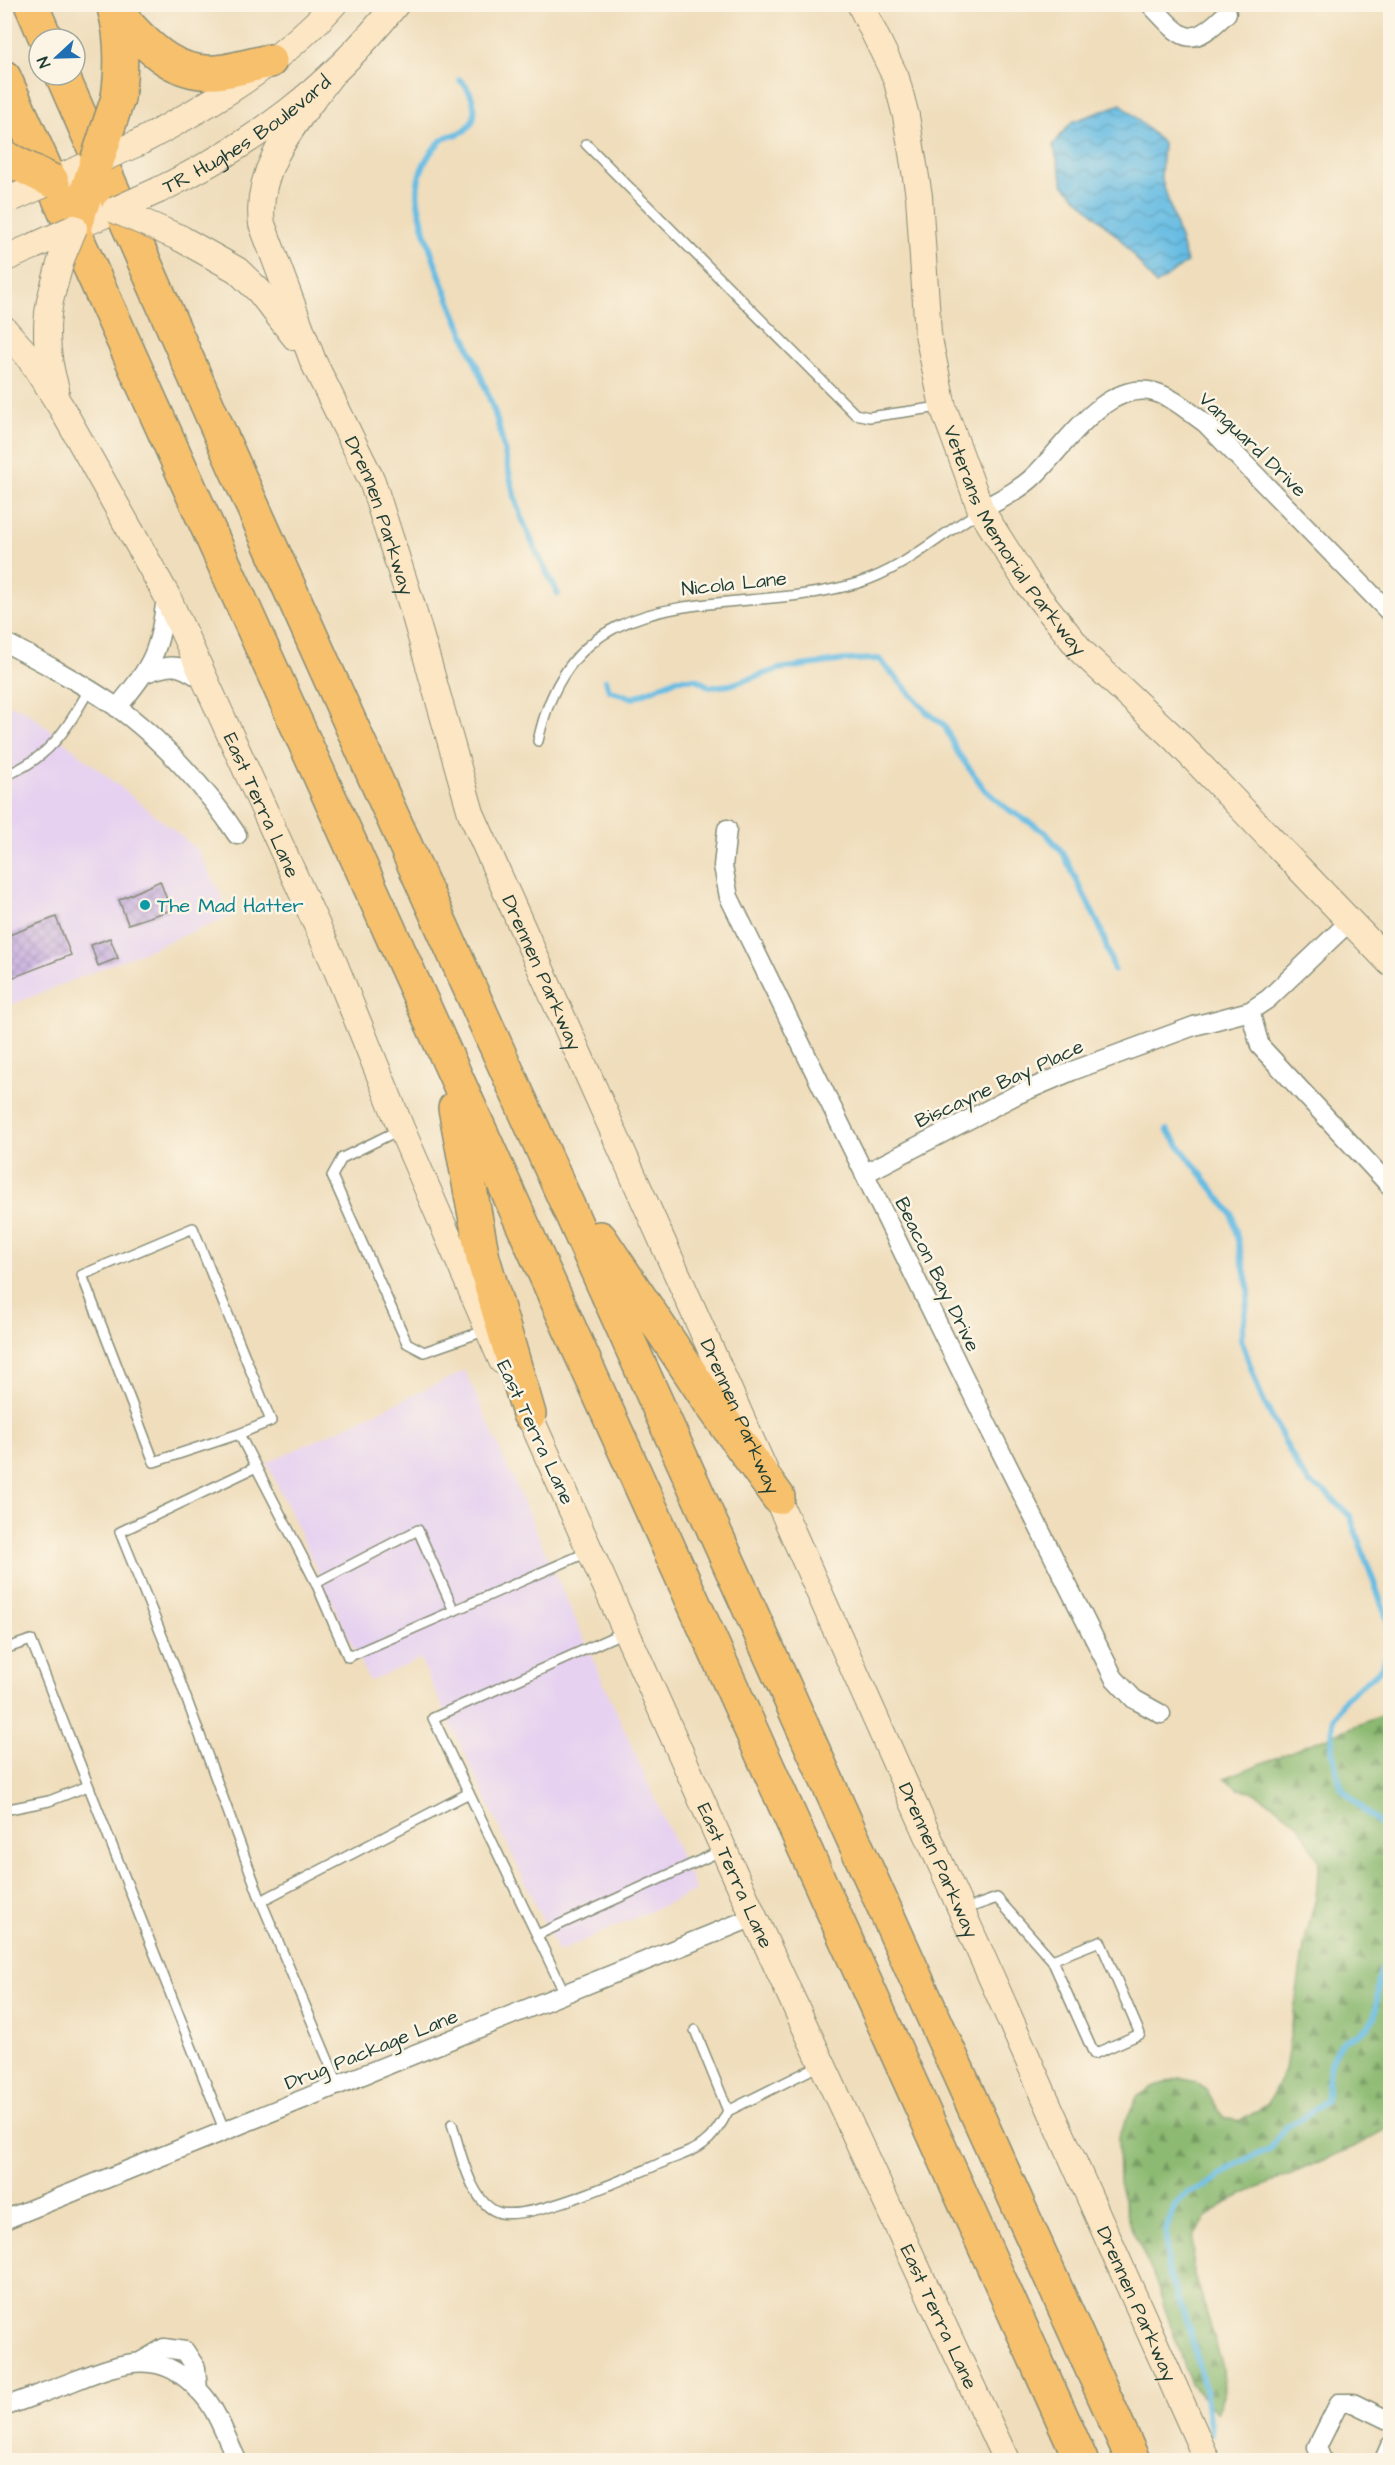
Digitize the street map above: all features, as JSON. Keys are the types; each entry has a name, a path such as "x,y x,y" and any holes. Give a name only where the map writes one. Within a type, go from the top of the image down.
{"highway":[{"path":"31,4 41,27"},
{"path":"114,8 154,53 188,70 224,71 270,61"},
{"path":"74,228 118,98 122,67 114,8"},
{"path":"4,77 1081,2460"},
{"path":"67,87 1133,2460"},
{"path":"4,157 115,210"},
{"path":"446,1059 483,1258 529,1414"},
{"path":"547,1159 710,1401 778,1497"}],"main road":[{"path":"9,200 138,143 202,108 270,61 334,4"},
{"name":"TR Hughes Boulevard","path":"4,259 159,190 248,142 287,114 331,75 396,4"},
{"name":"Veterans Memorial Parkway","path":"860,4 892,69 906,116 919,196 928,334 943,407 981,510 1028,584 1082,652 1174,740 1390,963"},
{"path":"313,361 270,246 260,204 262,186 273,158 331,75"},
{"path":"115,210 180,237 237,270 274,309 313,361"},
{"path":"62,407 51,371 46,336 47,311 62,257 74,228"},
{"path":"4,329 28,356 62,407"},
{"name":"Drennen Parkway","path":"313,361 372,481 412,606 471,813 1207,2460"},
{"name":"East Terra Lane","path":"62,407 166,594 334,963 487,1330 529,1414 754,1917 1006,2460"}],"street":[{"path":"1150,4 1173,28 1189,37 1204,35 1227,13"},
{"name":"Vanguard Drive","path":"981,510 1034,477 1091,416 1108,402 1128,393 1153,392 1174,401 1205,423 1390,613"},
{"path":"117,708 146,673 162,634 166,594"},
{"path":"4,642 117,708 202,787 222,811 237,835"},
{"path":"146,673 168,664 182,666 206,682"},
{"name":"Beacon Bay Drive","path":"726,829 723,866 729,897 864,1174 1114,1678 1134,1699 1161,1714"},
{"path":"1349,922 1268,999 1250,1011 1260,1046 1390,1186"},
{"name":"Biscayne Bay Place","path":"864,1174 1016,1095 1072,1071 1194,1026 1250,1011"},
{"name":"Drug Package Lane","path":"4,2220 754,1917"},
{"path":"4,2407 111,2366 146,2362 164,2348 185,2350 196,2368 198,2390 205,2397 237,2460"},
{"path":"1322,2460 1317,2447 1339,2403 1353,2403 1390,2421"},
{"path":"1384,2460 1390,2446"}],"lane":[{"path":"586,144 855,414 869,417 943,407"},
{"name":"Nicola Lane","path":"538,741 545,711 560,679 597,639 629,620 687,606 808,593 857,583 913,558 981,510"},
{"path":"4,776 28,765 47,752 67,729 89,690"},
{"path":"401,1128 342,1158 332,1176 407,1343 424,1352 487,1330"},
{"path":"193,1228 271,1421 239,1434 154,1462 82,1275 193,1228"},
{"path":"239,1434 254,1468 316,1583 348,1657 590,1551"},
{"path":"254,1468 120,1532 177,1673 261,1901 339,2086"},
{"path":"316,1583 418,1530 454,1611"},
{"path":"565,1994 433,1718 626,1631"},
{"path":"4,1649 31,1640 225,2132"},
{"path":"4,1810 49,1801 88,1786"},
{"path":"261,1901 468,1793"},
{"path":"537,1935 724,1849"},
{"path":"961,1911 997,1898 1052,1960 1094,2054 1140,2034 1100,1941 1052,1960"},
{"path":"695,2030 728,2111"},
{"path":"452,2124 464,2165 479,2198 500,2213 534,2209 590,2193 702,2145 720,2125 728,2111 822,2064"}],"shaded area":[{"path":"4,704 24,709 198,850 232,916 11,1005 4,988"},
{"path":"465,1371 696,1891 558,1952 420,1659 369,1681 267,1463"}],"green space":[{"path":"1390,1712 1390,2127 1358,2145 1226,2202 1205,2220 1194,2235 1192,2264 1223,2368 1224,2395 1217,2413 1191,2384 1153,2274 1132,2230 1119,2182 1118,2137 1137,2097 1153,2087 1179,2078 1196,2082 1207,2091 1223,2117 1239,2122 1267,2105 1285,2070 1305,1940 1316,1898 1319,1860 1298,1824 1276,1806 1252,1791 1238,1789 1225,1778"}],"water":[{"path":"1121,104 1163,143 1161,177 1187,262 1156,285 1123,242 1064,185 1053,145 1072,122"}],"building":[{"name":"The Mad Hatter","path":"160,881 171,910 128,924 119,900"},
{"path":"56,917 71,955 4,981 4,937"},
{"path":"110,938 118,958 98,966 91,945"}],"waterway":[{"path":"460,80 470,92 473,100 472,122 460,133 443,139 430,154 421,170 417,198 434,261 495,414 522,518 558,594"},
{"path":"606,680 609,690 633,698 677,679 696,679 710,687 730,685 779,669 845,660 879,659 928,713 944,725 958,753 985,790 1006,808 1045,832 1063,853 1100,927 1114,970"},
{"path":"1167,1130 1232,1214 1249,1291 1241,1339 1261,1396 1300,1471 1310,1483 1326,1493 1350,1516 1389,1624 1388,1655 1379,1671 1345,1698 1333,1719 1332,1748 1337,1775 1343,1790 1390,1834"},
{"path":"1211,2434 1205,2390 1190,2331 1167,2268 1166,2230 1175,2205 1188,2193 1206,2186 1235,2165 1269,2149 1286,2127 1309,2114 1326,2100 1335,2052 1343,2042 1363,2031 1371,2023 1376,2008 1381,1973 1390,1955"}],"place":[{"name":"The Mad Hatter","path":"145,905"}]}
